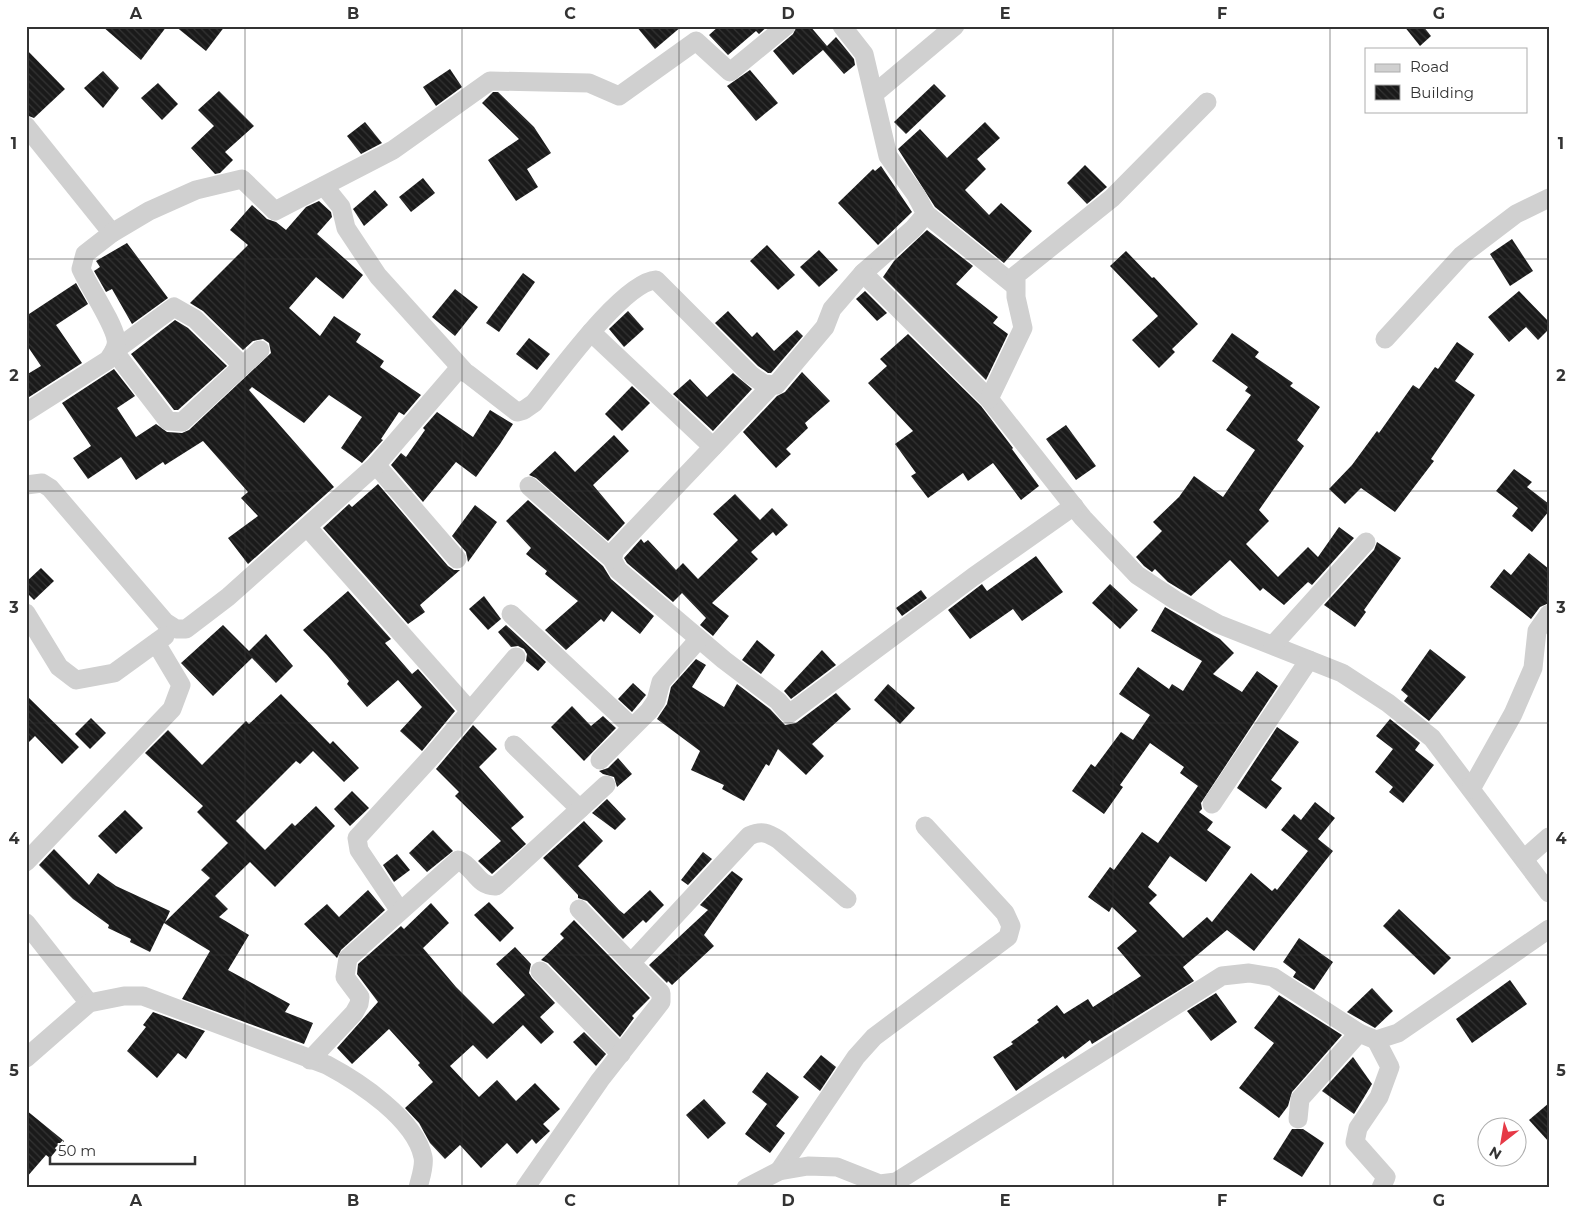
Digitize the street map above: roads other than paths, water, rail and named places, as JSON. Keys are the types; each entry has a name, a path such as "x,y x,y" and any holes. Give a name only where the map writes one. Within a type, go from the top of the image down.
{"street":[{"path":"26,412 108,360 114,351 117,340 81,269 85,254 112,232 149,211 196,190 242,179 275,211 393,150 490,81 589,83 619,96 696,41 730,72 786,26"},
{"path":"842,26 864,54 888,156 916,195 926,214 1014,285"},
{"path":"874,94 955,26"},
{"path":"989,399 1023,328 1014,285 1016,275 1112,198 1207,102"},
{"path":"26,126 112,232"},
{"path":"324,186 341,207 346,228 378,276 464,371 517,412 524,410 534,403 591,332 635,288 644,282 656,280 751,375 764,384 771,386"},
{"path":"1385,339 1462,255 1516,214 1549,198"},
{"path":"612,559 615,550 771,386 780,382 825,327 840,299 862,273 913,229 926,214"},
{"path":"862,273 989,399 1074,506 1137,575 1175,600 1218,624 1273,644 1342,673 1388,703 1432,738 1549,893"},
{"path":"114,351 174,307 195,319 243,366"},
{"path":"591,332 713,447"},
{"path":"114,351 168,421 182,422 260,350"},
{"path":"26,485 42,483 50,488 165,622 176,629 186,629 307,527 376,465 452,375 460,370 464,371"},
{"path":"376,465 456,558"},
{"path":"529,486 612,559 618,570 699,639 778,701 789,714 973,577 1074,506"},
{"path":"307,527 470,711"},
{"path":"1273,644 1366,542"},
{"path":"26,613 59,667 76,680 114,673 176,629"},
{"path":"511,614 632,727"},
{"path":"1471,789 1516,707 1533,668 1537,630 1549,614"},
{"path":"600,760 656,701 661,682 699,639"},
{"path":"26,862 172,709 181,685 156,643"},
{"path":"400,911 359,850 356,838 470,711 516,656"},
{"path":"1212,804 1309,660"},
{"path":"514,745 580,809"},
{"path":"310,1060 354,1013 359,1004 360,997 345,977 348,958 458,860 466,863 481,882 488,886 496,886 606,785"},
{"path":"778,1171 856,1057 874,1037 1008,937 1011,926 1005,913 925,826"},
{"path":"631,963 743,842 757,832 768,832 779,840 847,898"},
{"path":"1524,860 1549,837"},
{"path":"525,1188 600,1080 661,1002 660,993 579,909"},
{"path":"26,923 89,1003"},
{"path":"1298,1119 1300,1099 1368,1037 1398,1033 1549,929"},
{"path":"540,971 621,1054"},
{"path":"746,1188 778,1171 808,1166 837,1167 882,1186 896,1182 1222,976 1249,972 1273,977 1368,1037 1390,1067 1379,1097 1358,1128 1355,1142 1386,1177 1381,1188"},
{"path":"26,1058 89,1003 124,996 143,996 327,1065 344,1074 393,1111 418,1143 423,1159 418,1188"}]}
